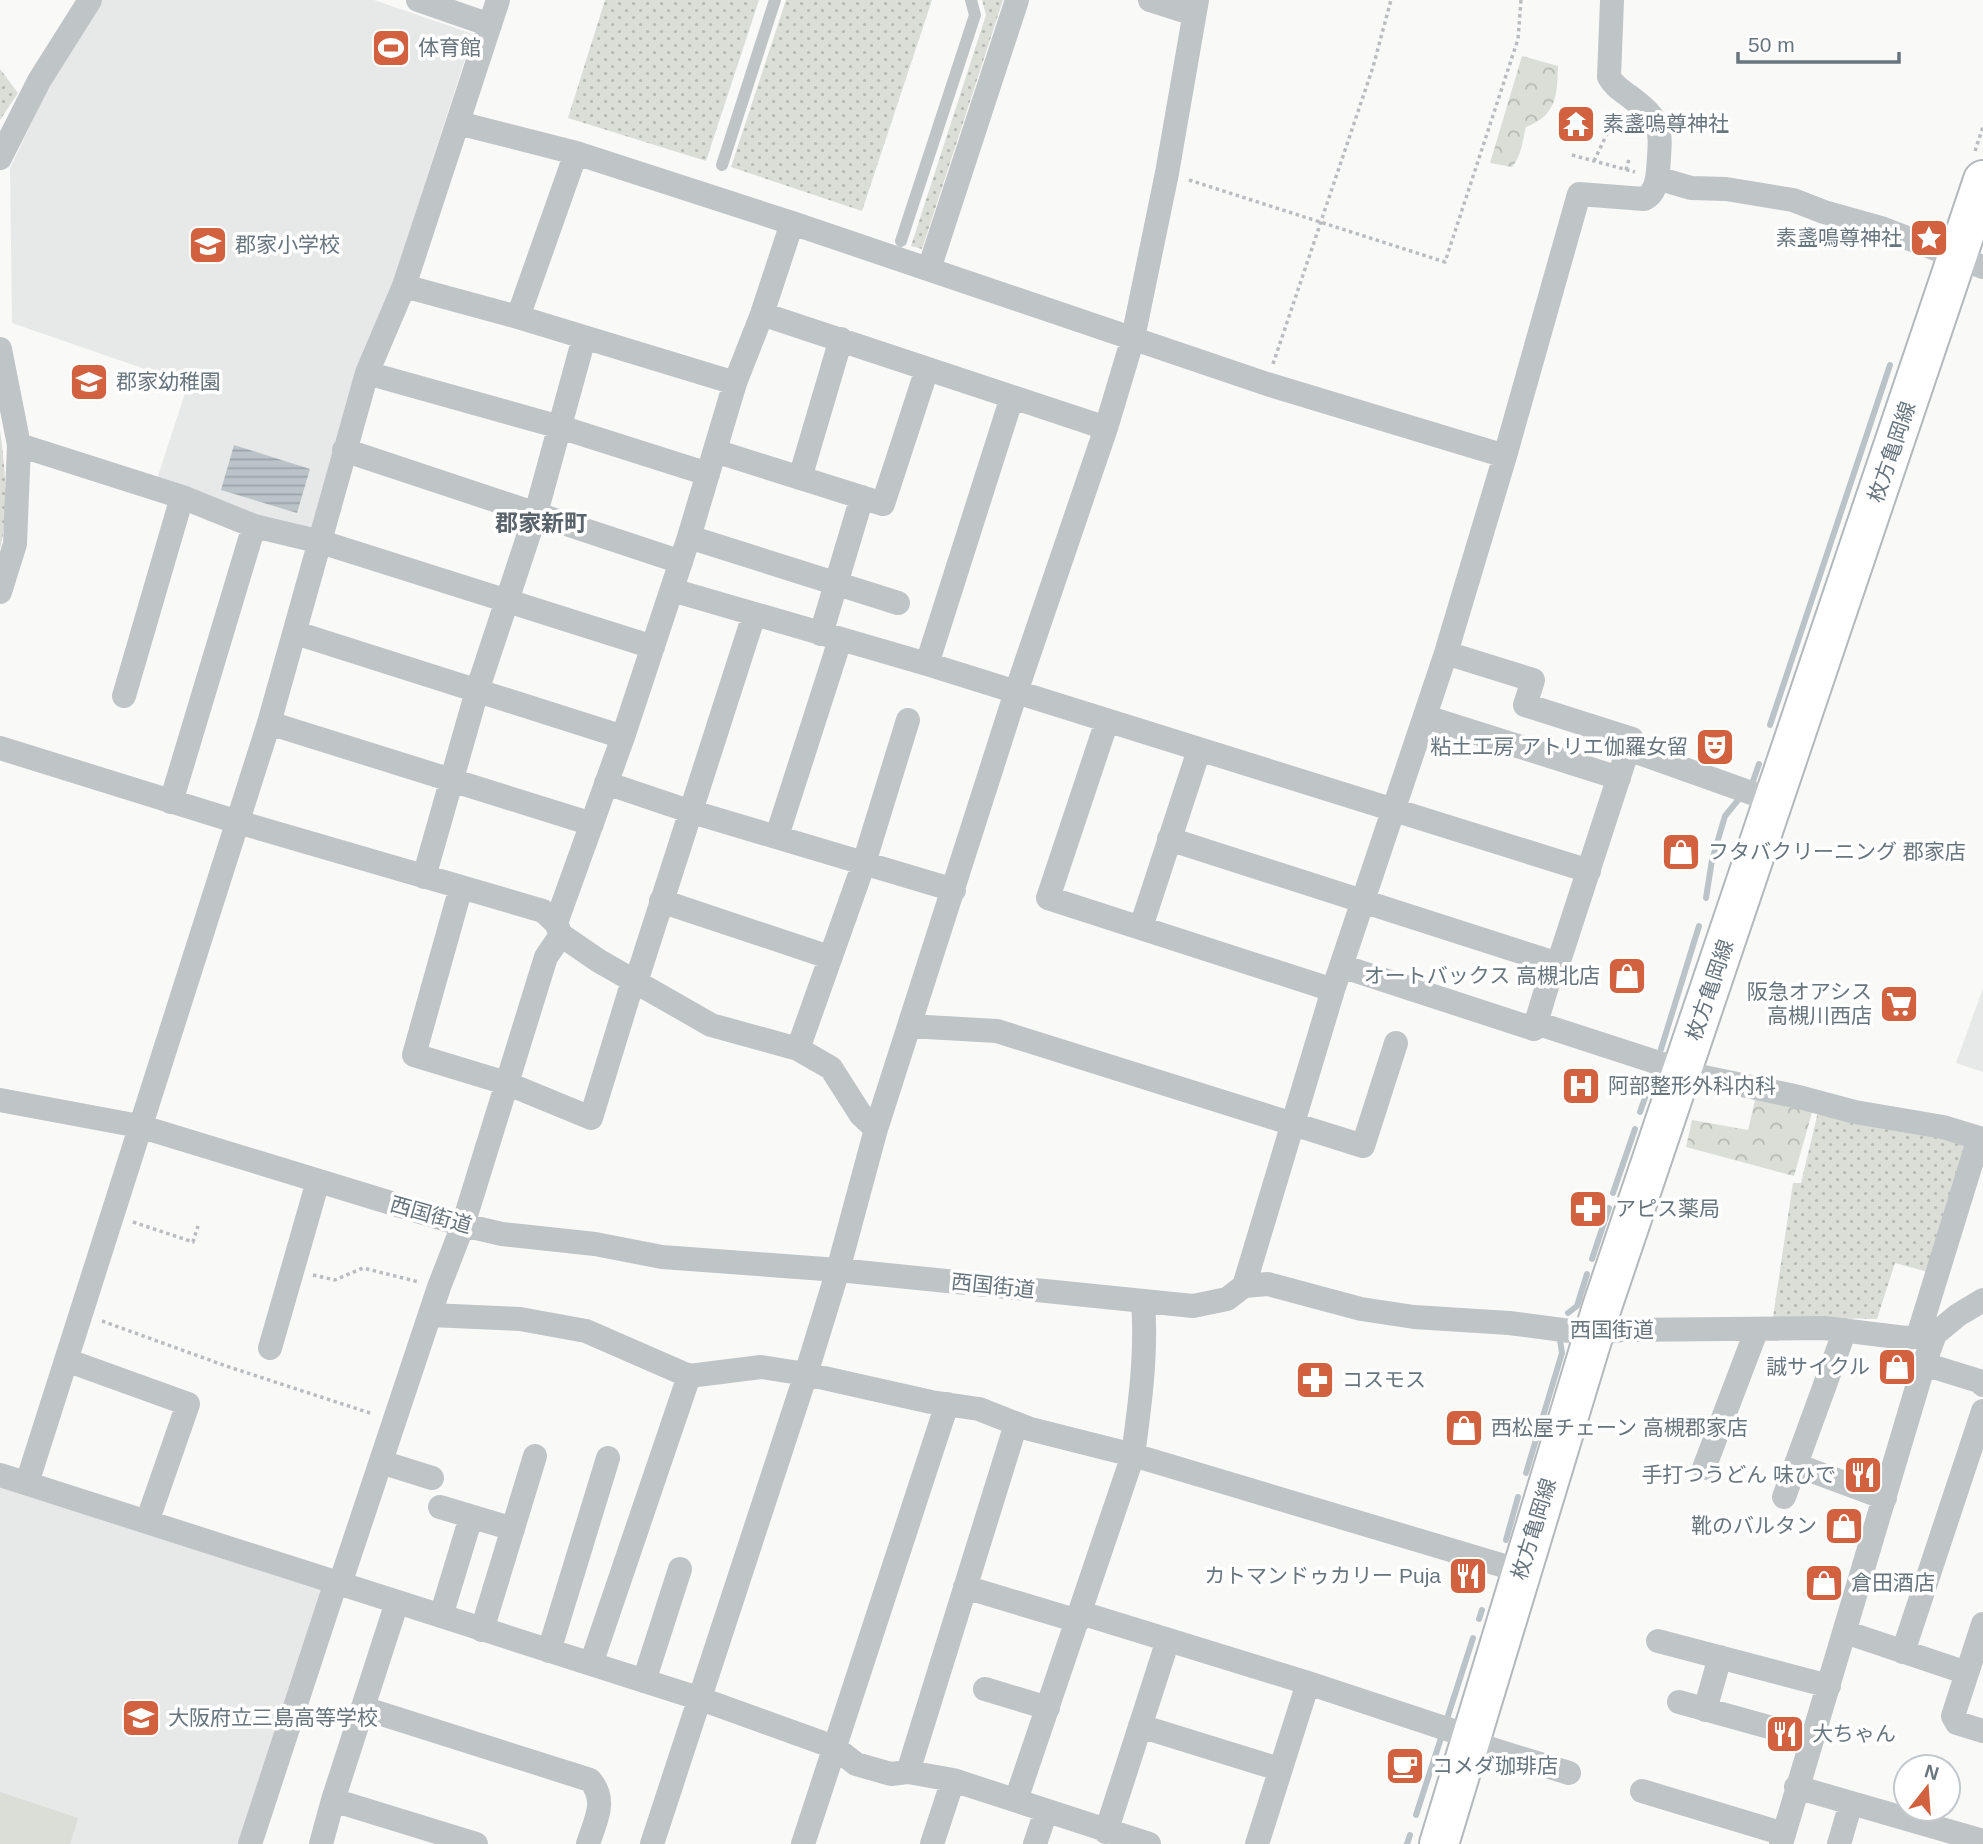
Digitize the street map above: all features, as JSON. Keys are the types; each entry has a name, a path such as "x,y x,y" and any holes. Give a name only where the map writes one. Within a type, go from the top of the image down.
{"main road":[{"name":"枚方亀岡線","path":"1440,1844 1593,1334 1774,801 1970,262 1983,180"}],"street":[{"path":"0,158 25,103 90,0"},
{"path":"418,0 490,25"},
{"path":"27,1483 270,723 367,373 404,286 498,0"},
{"path":"929,269 1017,0"},
{"path":"652,1844 806,1374 838,1270 876,1129 1016,692 1106,428 1133,338 1167,173 1196,7 1150,0"},
{"path":"1244,1286 1333,990 1446,653 1579,194 1644,199 1652,193 1657,178 1660,141 1657,124 1647,110 1615,86 1609,77 1612,0"},
{"path":"458,123 576,153 1267,384 1505,456"},
{"path":"518,317 576,153"},
{"path":"1657,178 1691,188 1726,189 1793,200 1881,228 1970,262"},
{"path":"250,1844 336,1582 344,1574 439,1287 463,1225 546,957 558,929 672,590 735,383 762,314 792,223"},
{"path":"404,286 518,317 735,383"},
{"path":"762,314 1106,428"},
{"path":"424,877 477,691 536,513 584,338"},
{"path":"800,478 841,339"},
{"path":"0,349 19,445 15,544 0,592"},
{"path":"367,373 560,427 711,462 800,478 883,504 927,369"},
{"path":"927,664 1012,397"},
{"path":"19,445 182,497 254,526 321,542 653,647"},
{"path":"344,450 681,562"},
{"path":"124,696 182,497"},
{"path":"777,836 831,637 838,583 862,497"},
{"path":"171,802 254,526"},
{"path":"689,537 898,603"},
{"path":"672,590 927,664 1589,871"},
{"path":"461,887 414,1055 506,1083 591,1118 754,615"},
{"path":"296,633 623,737"},
{"path":"1170,839 1558,964 1632,739 1525,705 1533,680 1446,653"},
{"path":"1426,717 1619,778"},
{"path":"798,1049 864,863 908,720"},
{"path":"1107,721 1048,898 1333,990"},
{"path":"270,723 592,824"},
{"path":"1628,748 1774,801"},
{"path":"1141,927 1199,750"},
{"path":"2,753 543,911 558,929 599,961 711,1025 798,1049 831,1068 861,1115 876,1129"},
{"path":"607,783 689,811 954,890"},
{"path":"661,901 829,957"},
{"path":"1341,966 1534,1029 1554,963"},
{"path":"1536,1023 1699,1076 1856,1112 1943,1126 1979,1138 1926,1335 1924,1364 1782,1839 1642,1791"},
{"path":"909,1026 997,1031 1363,1146 1396,1043"},
{"name":"西国街道","path":"0,1100 139,1126 463,1225 502,1234 595,1244 662,1256 838,1270 1193,1306 1227,1298 1244,1286 1268,1284 1362,1309 1414,1317 1509,1323 1593,1334 1621,1330 1824,1328 1906,1338 1926,1335"},
{"path":"270,1348 318,1181"},
{"path":"1926,1335 1983,1300"},
{"path":"1016,1800 1133,1455 1140,1408 1145,1331 1143,1302"},
{"path":"430,1315 520,1319 586,1331 689,1376 761,1367 979,1409 1016,1424 1133,1455 1521,1571"},
{"path":"1704,1468 1757,1329"},
{"path":"1784,1497 1845,1330"},
{"path":"66,1360 188,1404 147,1522"},
{"path":"1924,1364 1979,1381 1983,1385"},
{"path":"591,1664 689,1376"},
{"path":"803,1844 947,1404"},
{"path":"1903,1652 1983,1411"},
{"path":"908,1772 1016,1424"},
{"path":"482,1630 536,1456"},
{"path":"549,1651 608,1458"},
{"path":"381,1462 432,1478"},
{"path":"1796,1465 1885,1498"},
{"path":"0,1475 701,1699 834,1746 856,1764 891,1774 908,1772 953,1780 1128,1840 1140,1726 1168,1640"},
{"path":"440,1507 513,1529"},
{"path":"441,1616 471,1517"},
{"path":"644,1681 680,1569"},
{"path":"965,1587 1168,1640 1453,1731 1485,1747 1569,1773"},
{"path":"321,1844 397,1602"},
{"path":"1983,1624 1953,1716 1957,1723 1983,1731"},
{"path":"1845,1632 1967,1673"},
{"path":"1658,1641 1829,1686"},
{"path":"1705,1710 1720,1657"},
{"path":"1257,1844 1308,1684"},
{"path":"985,1689 1048,1708"},
{"path":"1679,1702 1812,1739"},
{"path":"363,1709 590,1780 601,1800 587,1844"},
{"path":"1140,1726 1279,1769"},
{"path":"932,1844 953,1780"},
{"path":"1796,1787 1983,1841"},
{"path":"333,1800 476,1844"},
{"path":"1839,1844 1851,1803"},
{"path":"1035,1844 1046,1811"}],"lane":[{"path":"722,164 775,0"},
{"path":"901,241 975,15 971,0"}],"path":[{"path":"1267,384 1373,67 1391,0"},
{"path":"1167,173 1445,262 1518,38 1521,0"},
{"path":"1594,161 1626,94"},
{"path":"1572,155 1657,178"},
{"path":"1626,170 1629,159"},
{"path":"111,1214 193,1242 198,1226"},
{"path":"307,1273 335,1280 363,1268 439,1287"},
{"path":"80,1313 226,1366 394,1421"}],"shaded area":[{"name":"郡家小学校","path":"101,0 374,0 473,34 312,534 155,485 188,384 12,323 10,168 70,42"},
{"path":"234,445 310,469 297,513 221,490"},
{"path":"1983,988 1983,1072 1956,1063"},
{"name":"大阪府立三島高等学校","path":"0,1484 318,1582 323,1592 241,1844 0,1844"}],"green space":[{"path":"605,0 759,0 706,161 568,118"},
{"path":"786,0 932,0 862,211 731,167"},
{"path":"982,0 1003,0 922,249 911,246 986,15"},
{"path":"1522,56 1558,66 1556,95 1544,116 1526,127 1520,153 1512,167 1490,163"},
{"path":"0,69 18,93 0,120"},
{"path":"0,430 6,505 0,549"},
{"path":"1756,1096 1813,1109 1794,1176 1686,1147 1692,1120 1748,1130"},
{"path":"1818,1112 1971,1141 1931,1273 1895,1263 1877,1319 1773,1317 1793,1183 1801,1183"},
{"path":"0,1792 78,1818 70,1844 0,1844"}],"waterway":[{"path":"1770,725 1890,365"},
{"path":"1752,784 1759,764"},
{"path":"1706,898 1712,860 1725,816 1739,799"},
{"path":"1661,1049 1699,926"},
{"path":"1640,1112 1647,1092"},
{"path":"1613,1193 1635,1129"},
{"path":"1592,1259 1609,1208"},
{"path":"1568,1313 1577,1306 1587,1274"},
{"path":"1526,1473 1562,1353 1560,1340"},
{"path":"1506,1540 1518,1497"},
{"path":"1479,1619 1482,1610"},
{"path":"1446,1722 1473,1638"},
{"path":"1416,1815 1442,1735"},
{"path":"1407,1844 1410,1835"}],"place":[{"name":"体育館","path":"391,48"},
{"name":"素盞嗚尊神社","path":"1576,124"},
{"name":"素盞鳴尊神社","path":"1929,238"},
{"name":"郡家小学校","path":"208,245"},
{"name":"郡家幼稚園","path":"89,382"},
{"name":"粘土工房 アトリエ伽羅女留","path":"1715,747"},
{"name":"フタバクリーニング 郡家店","path":"1681,852"},
{"name":"オートバックス 高槻北店","path":"1627,976"},
{"name":"阪急オアシス 高槻川西店","path":"1899,1004"},
{"name":"阿部整形外科内科","path":"1581,1086"},
{"name":"アピス薬局","path":"1588,1209"},
{"name":"誠サイクル","path":"1897,1367"},
{"name":"コスモス","path":"1315,1380"},
{"name":"西松屋チェーン 高槻郡家店","path":"1464,1428"},
{"name":"手打つうどん 味ひで","path":"1863,1475"},
{"name":"靴のバルタン","path":"1844,1526"},
{"name":"カトマンドゥカリー Puja","path":"1468,1576"},
{"name":"倉田酒店","path":"1824,1583"},
{"name":"大阪府立三島高等学校","path":"141,1718"},
{"name":"大ちゃん","path":"1785,1734"},
{"name":"コメダ珈琲店","path":"1405,1766"}],"district":[{"name":"郡家新町","path":"541,523"}]}
